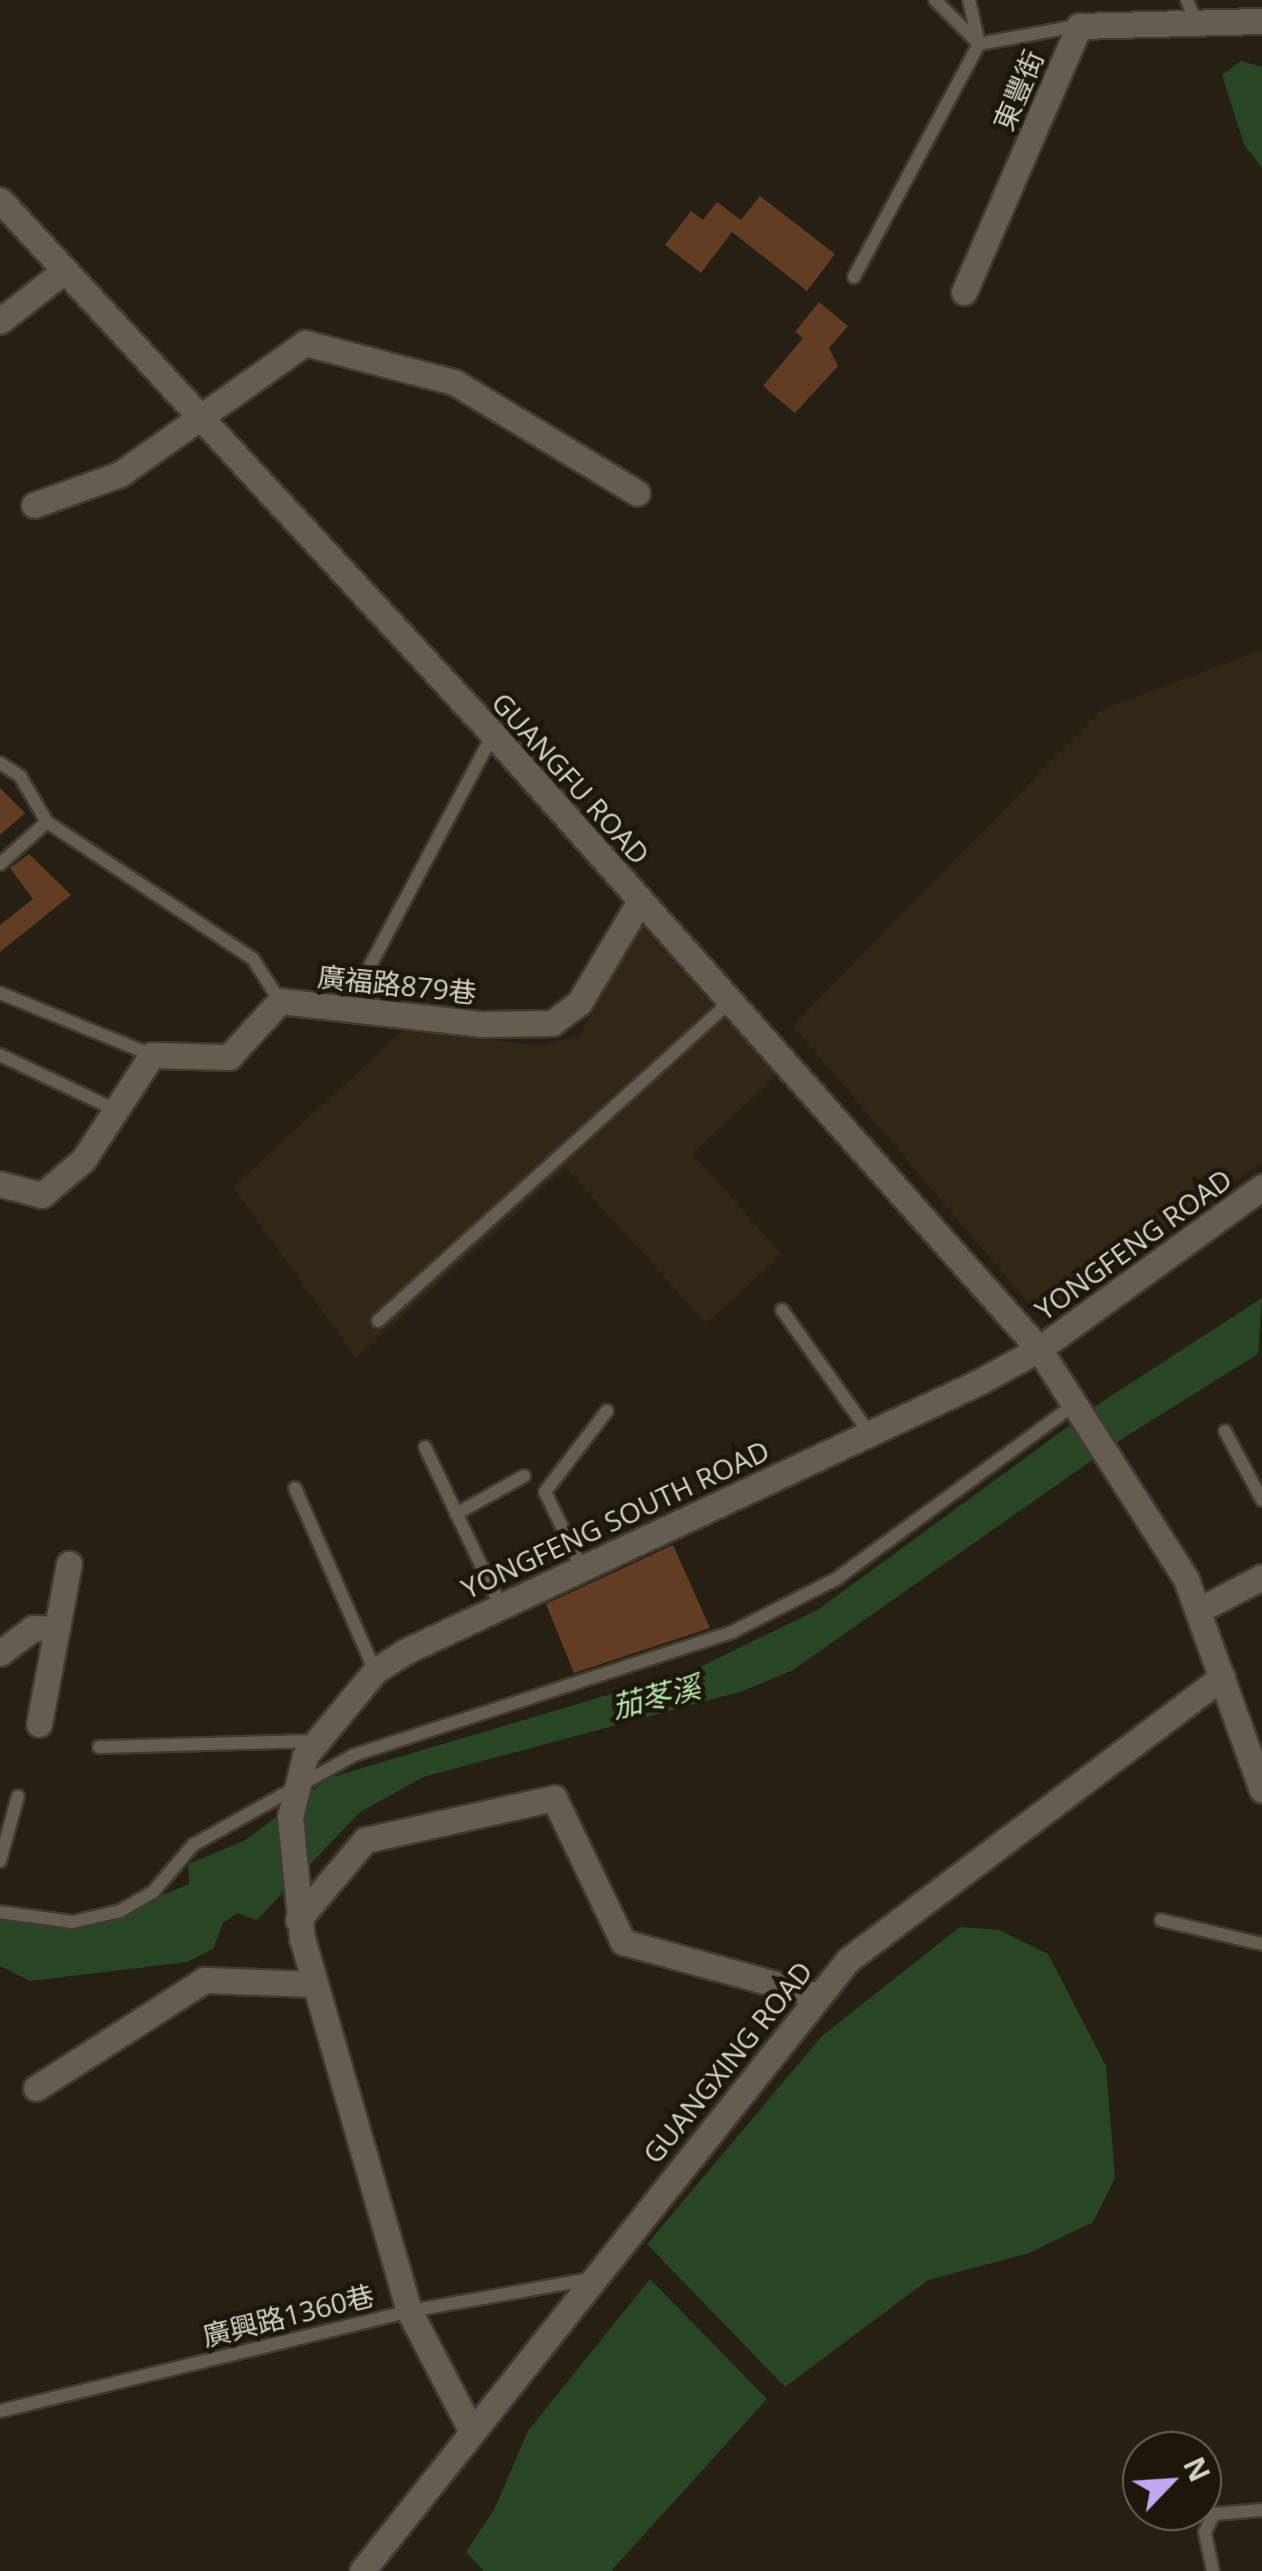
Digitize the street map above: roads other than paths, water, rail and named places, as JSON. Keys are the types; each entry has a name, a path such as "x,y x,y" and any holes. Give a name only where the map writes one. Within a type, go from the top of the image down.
{"street":[{"path":"1079,26 1191,10 1262,21"},
{"name":"東豐街","path":"964,292 1079,26"},
{"name":"GUANGFU ROAD","path":"0,200 493,734 1039,1349 1114,1459 1201,1609"},
{"path":"0,321 64,271"},
{"path":"34,506 120,474 202,421 305,343 454,382 637,493"},
{"name":"廣福路879巷","path":"152,1055 230,1058 280,1001 483,1024 552,1023 579,1003 640,901"},
{"path":"0,1184 42,1195 83,1160 152,1055"},
{"name":"YONGFENG ROAD","path":"1039,1349 1262,1187"},
{"name":"YONGFENG SOUTH ROAD","path":"298,1920 290,1817 294,1790 316,1741 376,1671 500,1605 870,1434 1039,1349"},
{"path":"39,1724 69,1564"},
{"path":"1262,1577 1201,1609 1262,1790"},
{"path":"0,1652 33,1628 57,1629"},
{"name":"GUANGXING ROAD","path":"362,2571 470,2428 820,1996 904,1912 1222,1677"},
{"path":"470,2428 409,2311 298,1920 365,1840 554,1798 623,1942 820,1996"},
{"path":"36,2088 204,1980 315,1984"}],"lane":[{"path":"936,0 979,44"},
{"path":"854,277 979,44 969,0"},
{"path":"979,44 1079,26"},
{"path":"347,1009 493,734"},
{"path":"0,763 20,776 47,822 253,959 280,1001"},
{"path":"0,864 47,822"},
{"path":"0,994 152,1055"},
{"path":"378,1321 730,1002"},
{"path":"0,1056 116,1110"},
{"path":"782,1310 870,1434"},
{"path":"0,1912 72,1922 120,1911 153,1892 193,1846 294,1790 436,1722 732,1632 836,1579 1078,1407"},
{"path":"581,1567 544,1492 607,1410"},
{"path":"1225,1431 1262,1499"},
{"path":"425,1447 500,1605"},
{"path":"456,1514 524,1476"},
{"path":"296,1488 376,1671"},
{"path":"100,1747 316,1741"},
{"path":"0,1860 18,1796"},
{"path":"1161,1920 1262,1944"},
{"name":"廣興路1360巷","path":"0,2411 409,2311 590,2278"},
{"path":"1213,2571 1205,2532 1214,2514 1262,2510"}],"water":[{"path":"1241,61 1262,67 1262,168 1244,144 1222,75"},
{"name":"茄苳溪","path":"1262,1298 1258,1354 1125,1437 793,1670 743,1691 423,1777 359,1813 257,1920 237,1913 223,1923 213,1949 187,1962 30,1981 0,1966 0,1917 58,1928 99,1922 189,1884 188,1864 244,1841 329,1778 698,1668 819,1609 1103,1401"},
{"path":"960,1927 999,1930 1048,1954 1106,2066 1115,2178 1093,2222 1029,2253 928,2280 785,2387 647,2244 822,2036"},
{"path":"650,2279 767,2399 611,2571 484,2571 466,2552 494,2510 528,2431"}]}
